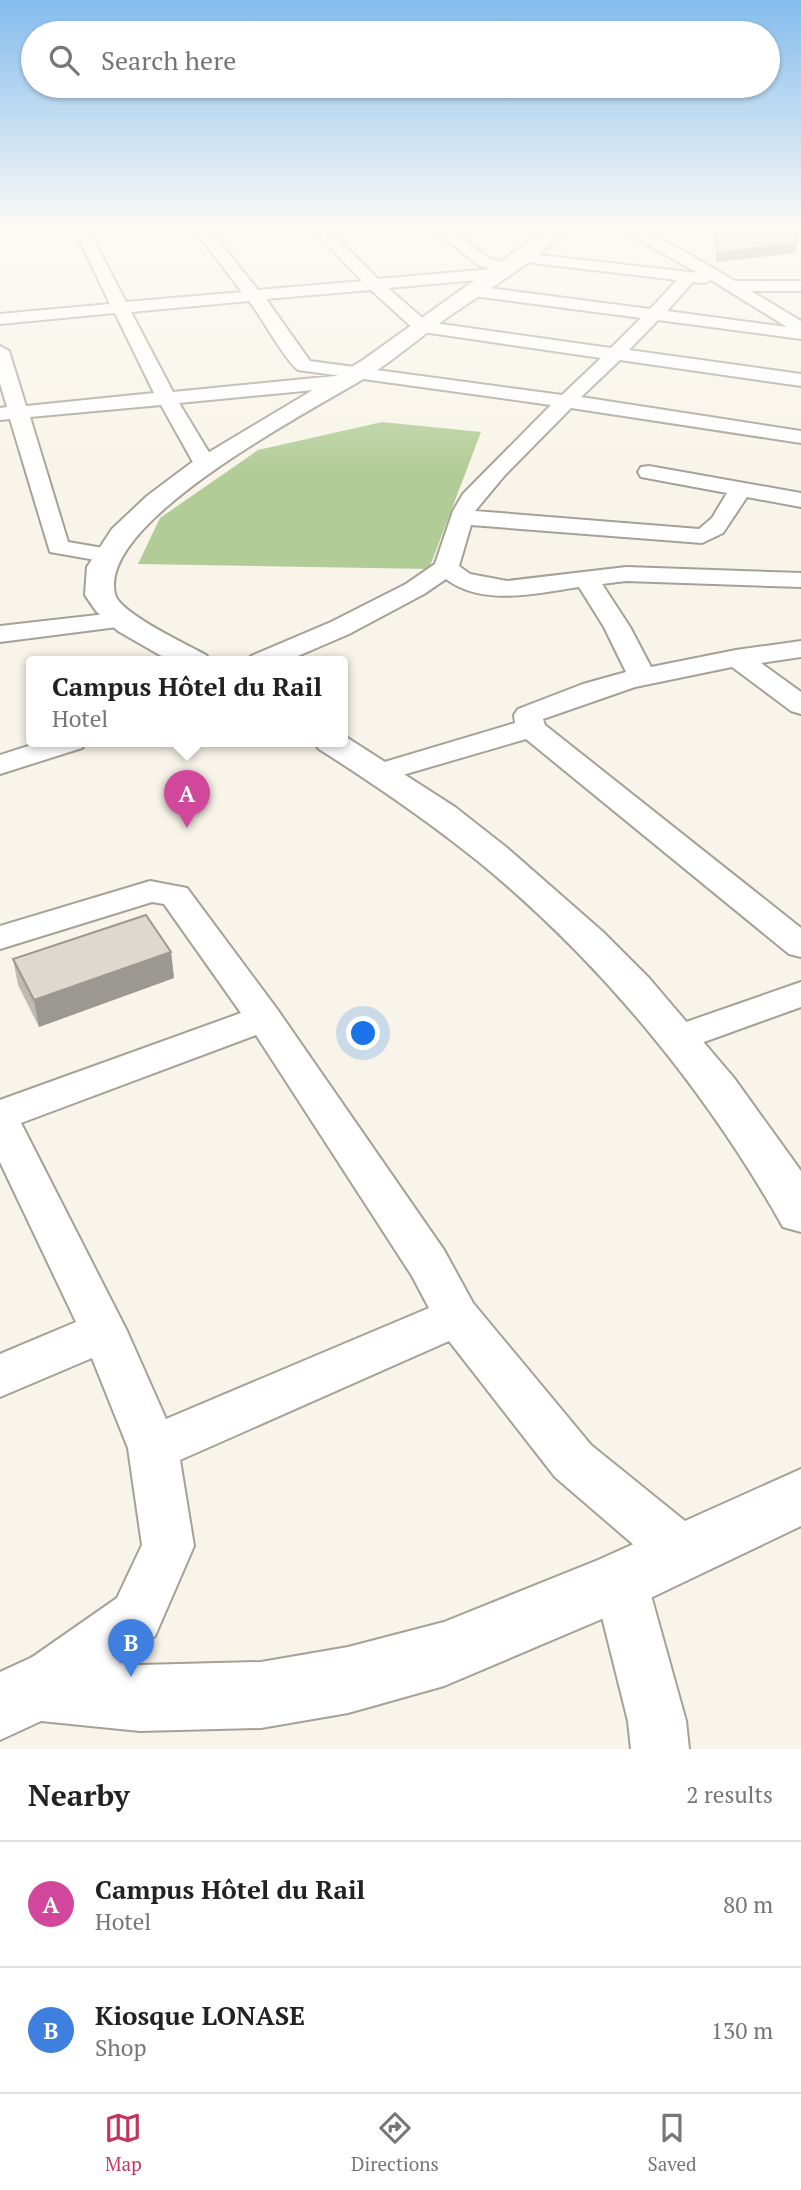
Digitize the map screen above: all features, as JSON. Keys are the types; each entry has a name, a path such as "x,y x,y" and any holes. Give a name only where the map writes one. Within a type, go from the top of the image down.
{"street":[{"path":"0,319 85,311"},
{"path":"124,311 166,397 205,464"},
{"path":"266,311 298,361 305,366 350,376 566,401 801,437"},
{"path":"404,311 422,327 801,380"},
{"path":"185,656 124,620 100,594 100,571 107,555 128,528 205,464 350,376 445,311"},
{"path":"625,311 801,334"},
{"path":"275,656 340,628 415,589 446,568 471,499 566,401 661,311"},
{"path":"772,311 801,328"},
{"path":"0,351 9,413 58,547 107,555"},
{"path":"9,413 350,376"},
{"path":"649,472 801,500"},
{"path":"463,517 702,536 711,533 720,524 740,489"},
{"path":"446,568 461,579 507,589 626,574 801,580"},
{"path":"585,578 617,627 643,678"},
{"path":"0,634 124,620"},
{"path":"801,649 736,658 643,678 564,699 528,715 531,729 801,946"},
{"path":"736,658 801,705"},
{"path":"382,772 531,729"},
{"path":"0,765 56,747"},
{"path":"340,747 382,772 459,826 539,891 594,946 679,1038 774,1165 801,1213"},
{"path":"0,938 150,891 175,895 264,1018 428,1263 457,1317 573,1461 682,1552"},
{"path":"679,1038 801,994"},
{"path":"18,1697 136,1617 168,1546 153,1448 104,1331 0,1117 264,1018"},
{"path":"153,1448 457,1317"},
{"path":"0,1376 104,1331"},
{"path":"18,1697 180,1698 261,1695 348,1680 444,1654 620,1581 801,1496"},
{"path":"620,1581 657,1721 660,1749"}],"green space":[{"path":"382,422 481,432 429,569 138,564 160,518 258,450"}],"building":[{"path":"146,915 171,952 34,1000 13,959"}],"place":[{"name":"Campus Hôtel du Rail","path":"187,828"},
{"name":"Kiosque LONASE","path":"131,1677"}]}
